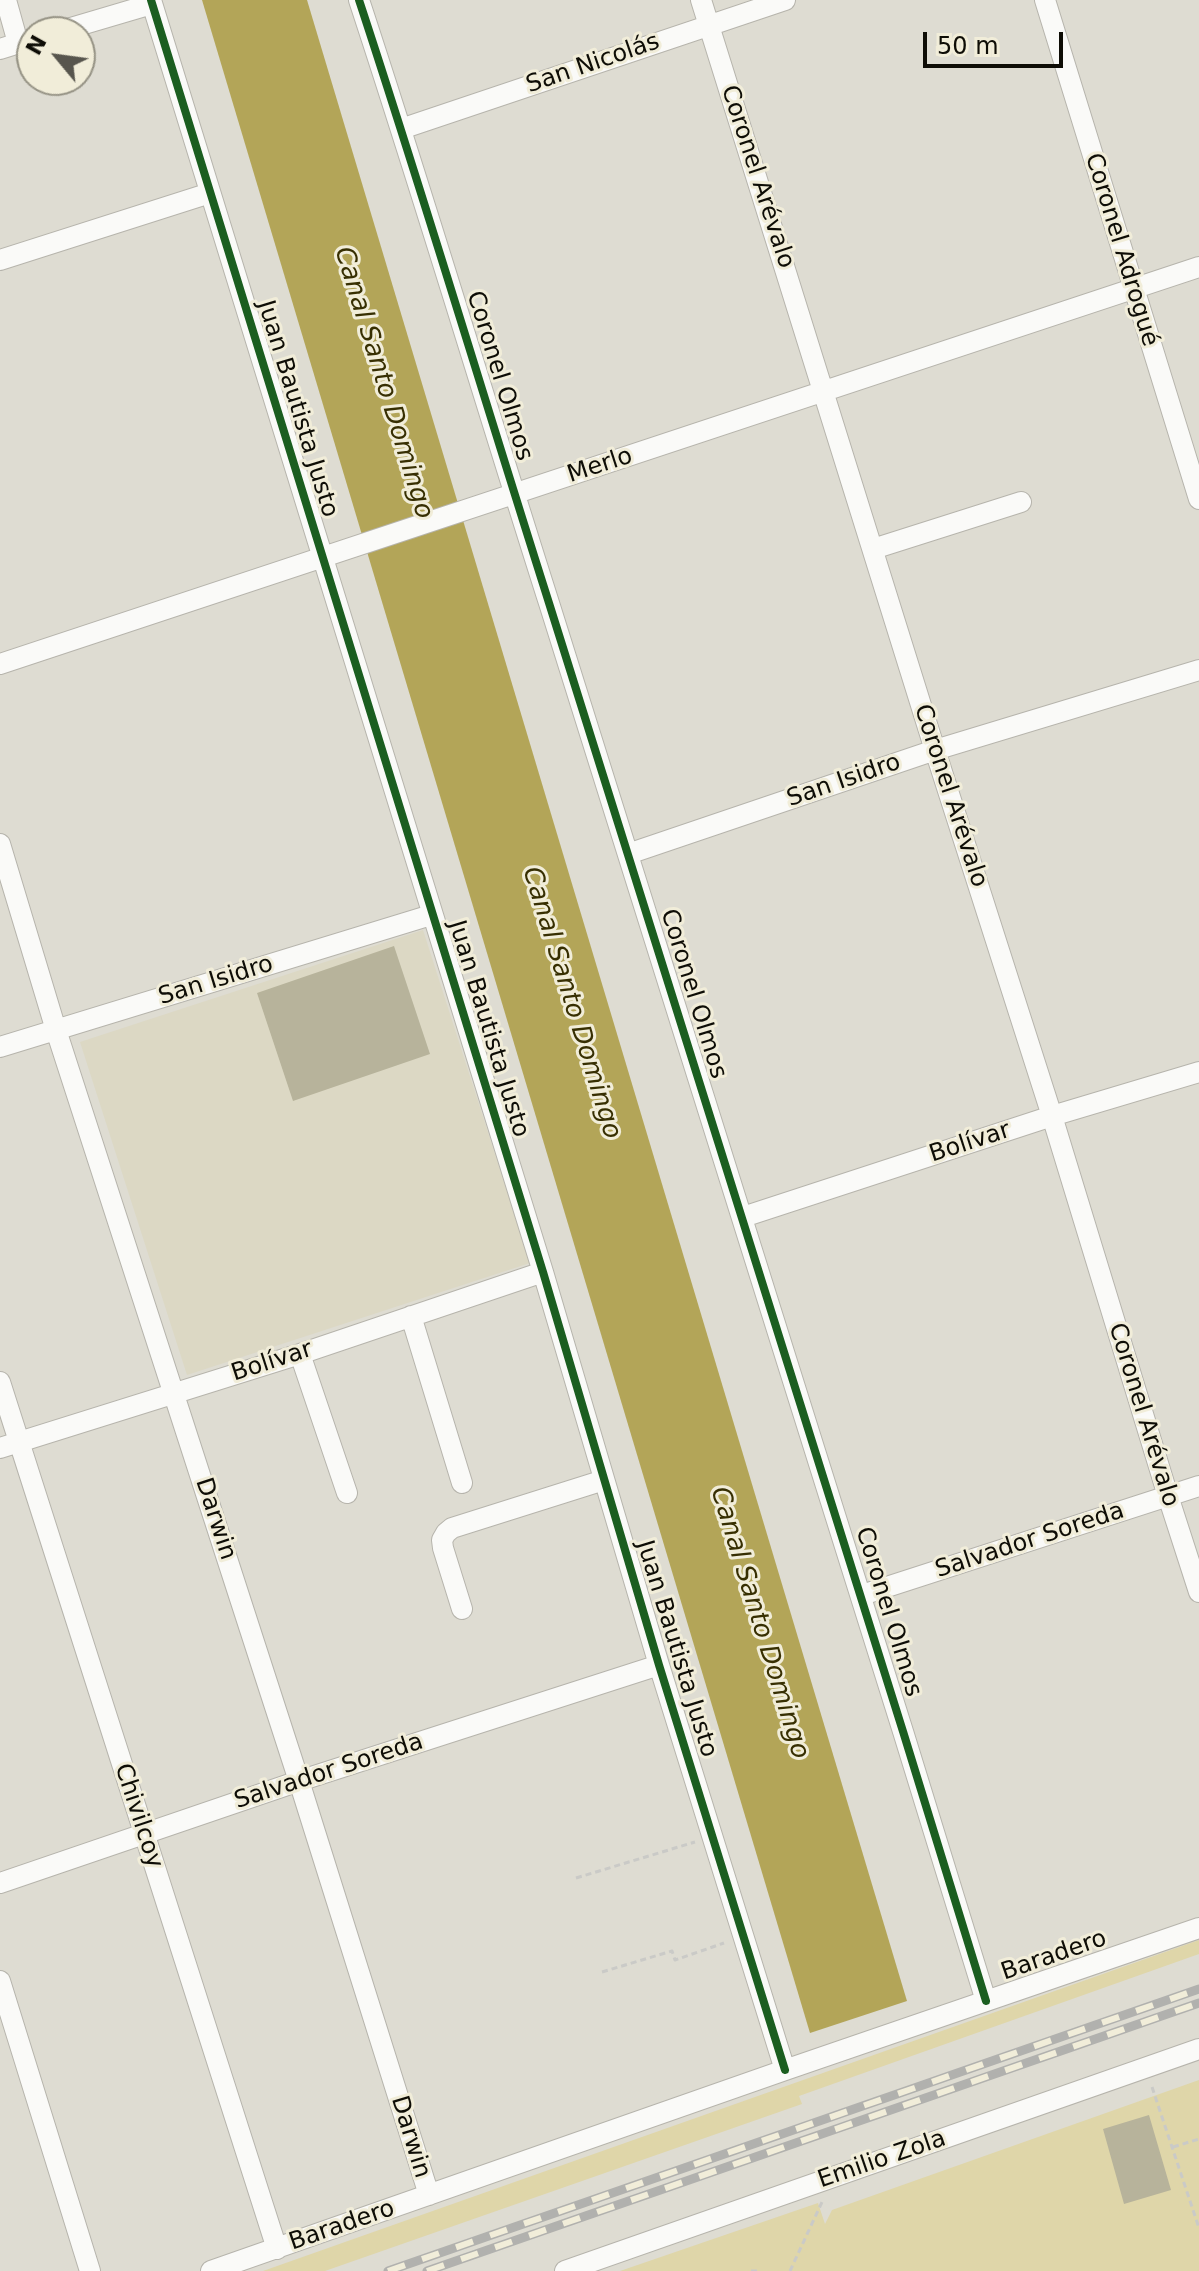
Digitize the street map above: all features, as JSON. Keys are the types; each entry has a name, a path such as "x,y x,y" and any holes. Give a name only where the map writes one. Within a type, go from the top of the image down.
{"street":[{"path":"6,0 16,40"},
{"name":"Coronel Olmos","path":"359,0 862,1595 986,2001"},
{"name":"Coronel Arévalo","path":"701,0 1199,1592"},
{"name":"San Nicolás","path":"401,129 785,0"},
{"name":"Coronel Adrogué","path":"1045,0 1199,499"},
{"path":"96,20 152,2"},
{"name":"Juan Bautista Justo","path":"152,2 785,2070"},
{"path":"0,260 210,193"},
{"name":"Merlo","path":"0,664 1199,267"},
{"path":"873,549 1021,502"},
{"name":"San Isidro","path":"628,854 935,750 1199,670"},
{"name":"Darwin","path":"0,844 56,1030 175,1393 429,2195"},
{"name":"San Isidro","path":"0,1047 431,915"},
{"name":"Bolívar","path":"743,1217 1052,1116 1199,1072"},
{"name":"Bolívar","path":"10,1445 300,1354 543,1272"},
{"path":"411,1316 462,1483"},
{"path":"300,1354 347,1493"},
{"name":"Chivilcoy","path":"0,1382 10,1445 144,1834 277,2249"},
{"path":"462,1609 443,1548 442,1540 446,1533 452,1528 604,1480"},
{"name":"Salvador Soreda","path":"862,1595 1199,1486"},
{"name":"Salvador Soreda","path":"0,1883 299,1781 659,1665"},
{"name":"Baradero","path":"211,2271 1199,1928"},
{"path":"0,1981 90,2271"},
{"name":"Emilio Zola","path":"565,2271 1199,2049"}],"path":[{"path":"576,1878 713,1836"},
{"path":"602,1972 672,1951 675,1960 744,1936"},
{"path":"1145,2068 1199,2228"},
{"path":"1173,2147 1199,2139"},
{"path":"790,2271 822,2204 824,2180"},
{"path":"1195,2216 1199,2207"},
{"path":"751,2271 760,2271"}],"shaded area":[{"path":"423,930 530,1263 187,1375 80,1042"},
{"path":"1199,1940 1199,1954 799,2096 802,2104 325,2271 263,2271"},
{"path":"1199,2080 1199,2271 620,2271 818,2203 825,2224 832,2210"}],"water":[{"name":"Canal Santo Domingo","path":"202,0 307,0 907,2001 810,2033"}],"building":[{"path":"394,946 430,1054 293,1101 257,993"},
{"path":"1149,2115 1171,2190 1124,2204 1103,2129"}],"railway":[{"path":"388,2271 1199,1989"},
{"path":"427,2271 1199,2003"}],"cycle path":[{"path":"151,0 785,2070"},
{"path":"359,0 986,2001"}]}
